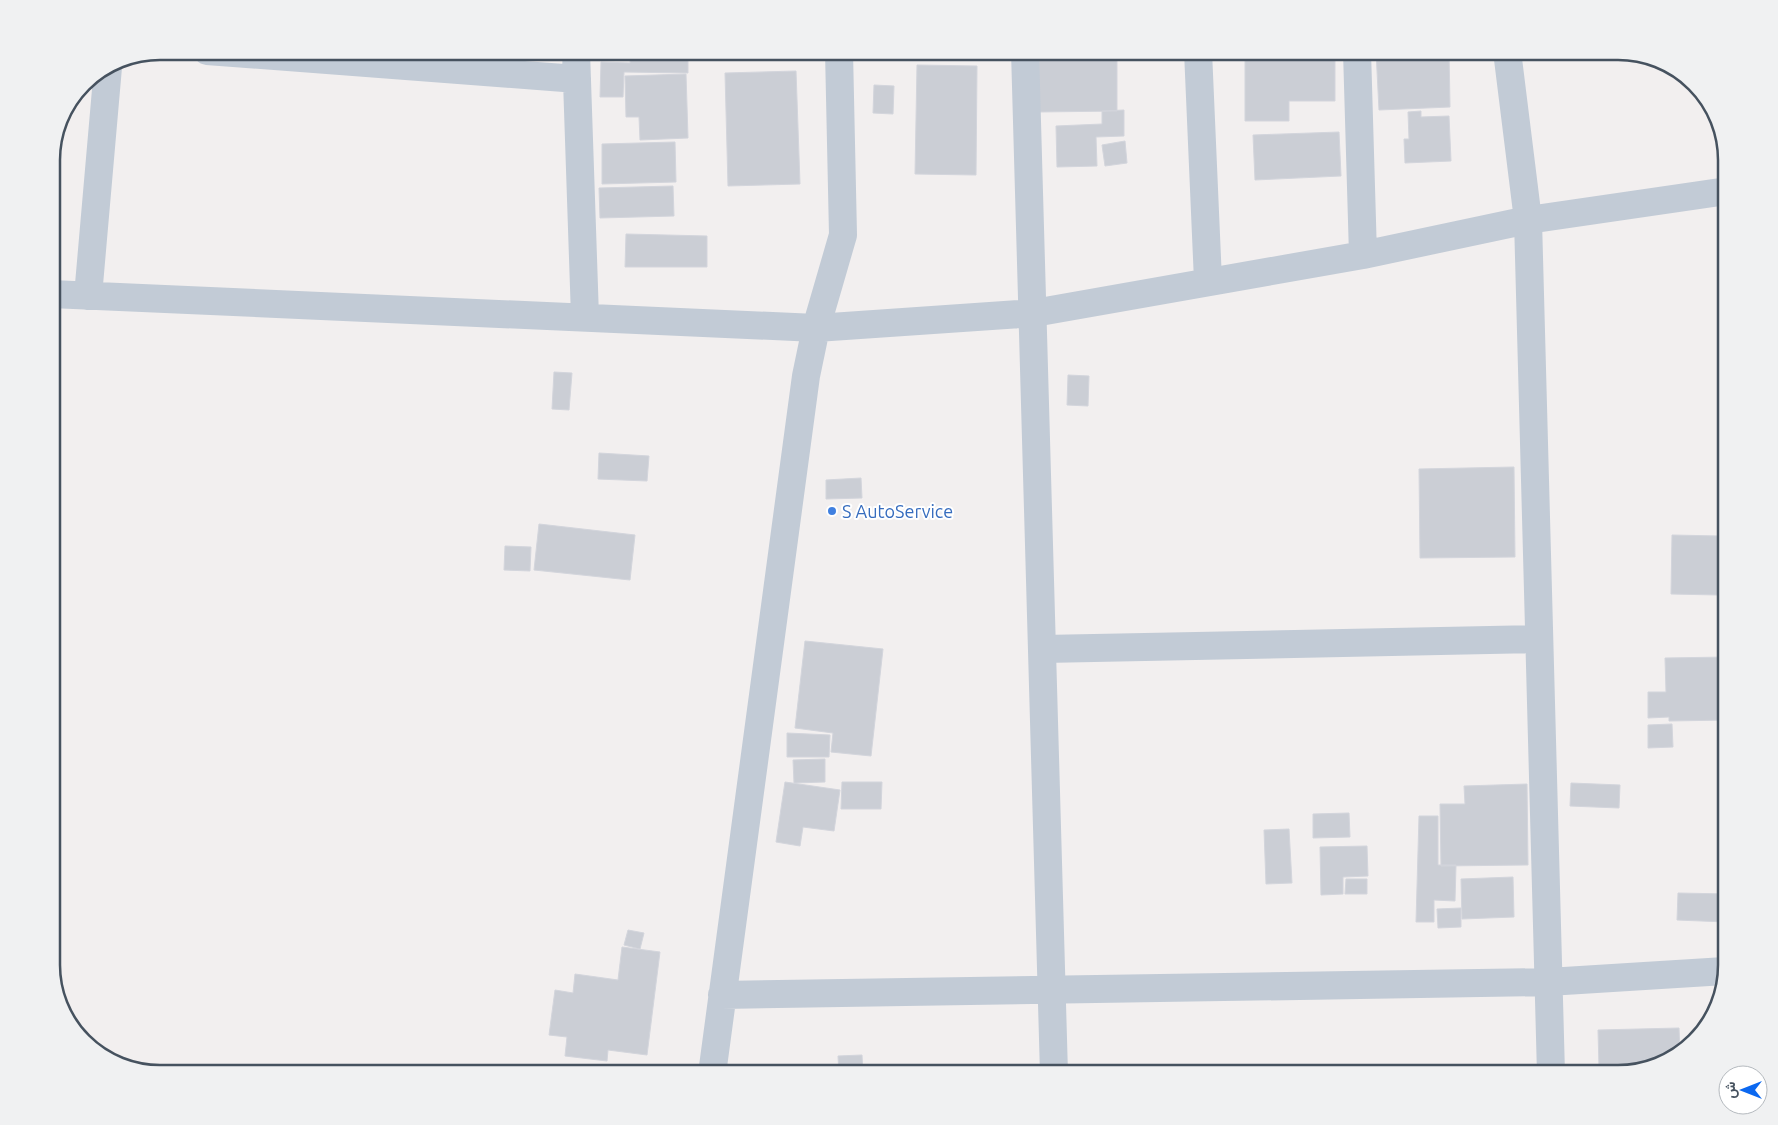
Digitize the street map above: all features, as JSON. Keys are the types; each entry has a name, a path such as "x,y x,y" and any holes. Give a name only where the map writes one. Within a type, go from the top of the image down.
{"street":[{"path":"326,60 577,79"},
{"path":"576,60 585,317"},
{"path":"713,1065 806,376 816,328 842,235 839,60"},
{"path":"1026,60 1054,1065"},
{"path":"1198,60 1208,281"},
{"path":"1356,60 1364,254"},
{"path":"1508,60 1528,220 1551,1065"},
{"path":"88,296 107,75"},
{"path":"60,294 816,328 1034,313 1364,254 1528,220 1718,192"},
{"path":"1043,649 1539,639"},
{"path":"722,995 1548,982 1717,971"}],"building":[{"path":"630,60 688,60 688,73 624,72 623,97 600,97 601,62 630,63"},
{"path":"1038,60 1117,60 1117,111 1038,112"},
{"path":"1245,60 1335,60 1335,101 1289,101 1289,121 1245,121"},
{"path":"1376,60 1449,60 1450,107 1379,110"},
{"path":"917,65 977,66 976,175 915,174"},
{"path":"796,71 800,184 728,186 725,73"},
{"path":"686,74 688,138 640,140 639,117 626,117 625,76"},
{"path":"874,85 894,86 893,114 873,113"},
{"path":"1124,110 1124,136 1096,137 1097,166 1057,167 1056,126 1102,124 1102,111"},
{"path":"1421,111 1421,117 1449,116 1451,161 1405,163 1404,139 1409,139 1408,112"},
{"path":"1339,132 1341,176 1255,180 1253,135"},
{"path":"1125,141 1127,163 1105,166 1102,145"},
{"path":"675,142 676,182 602,184 602,144"},
{"path":"673,186 674,216 600,218 599,188"},
{"path":"626,234 707,236 707,267 625,267"},
{"path":"554,372 572,373 569,410 552,409"},
{"path":"1068,375 1089,376 1088,406 1067,405"},
{"path":"599,453 649,456 647,481 598,479"},
{"path":"1514,467 1515,557 1420,558 1419,469"},
{"path":"861,478 862,498 826,499 826,480"},
{"path":"539,524 635,535 630,580 534,570"},
{"path":"1672,535 1718,536 1718,595 1671,594"},
{"path":"505,546 531,547 530,571 504,570"},
{"path":"805,641 883,649 871,756 831,752 833,733 795,728"},
{"path":"1718,657 1718,720 1669,721 1669,717 1648,718 1648,692 1666,692 1665,658"},
{"path":"1672,724 1673,747 1648,748 1648,725"},
{"path":"787,733 830,735 829,757 787,757"},
{"path":"825,759 825,782 794,783 793,760"},
{"path":"785,782 840,790 834,831 803,827 800,846 776,842"},
{"path":"842,782 882,782 881,809 841,809"},
{"path":"1571,783 1620,785 1619,808 1570,806"},
{"path":"1527,784 1528,865 1441,866 1440,804 1465,804 1464,786"},
{"path":"1349,813 1350,837 1313,838 1313,814"},
{"path":"1419,816 1438,816 1438,865 1456,865 1455,901 1434,900 1434,922 1416,922"},
{"path":"1289,829 1292,883 1266,884 1264,830"},
{"path":"1367,846 1368,876 1343,877 1343,894 1321,895 1320,847"},
{"path":"1513,877 1514,917 1462,919 1461,879"},
{"path":"1346,879 1367,879 1367,894 1345,894"},
{"path":"1678,893 1718,894 1718,922 1677,920"},
{"path":"1461,908 1461,927 1438,928 1437,909"},
{"path":"628,930 644,933 640,949 624,945"},
{"path":"622,947 660,952 647,1055 608,1050 607,1061 565,1056 567,1037 549,1035 555,990 573,993 575,974 618,980"},
{"path":"1679,1028 1680,1043 1668,1052 1644,1062 1599,1065 1598,1030"},
{"path":"862,1055 863,1065 838,1065 838,1056"}],"place":[{"name":"S AutoService","path":"832,511"}]}
